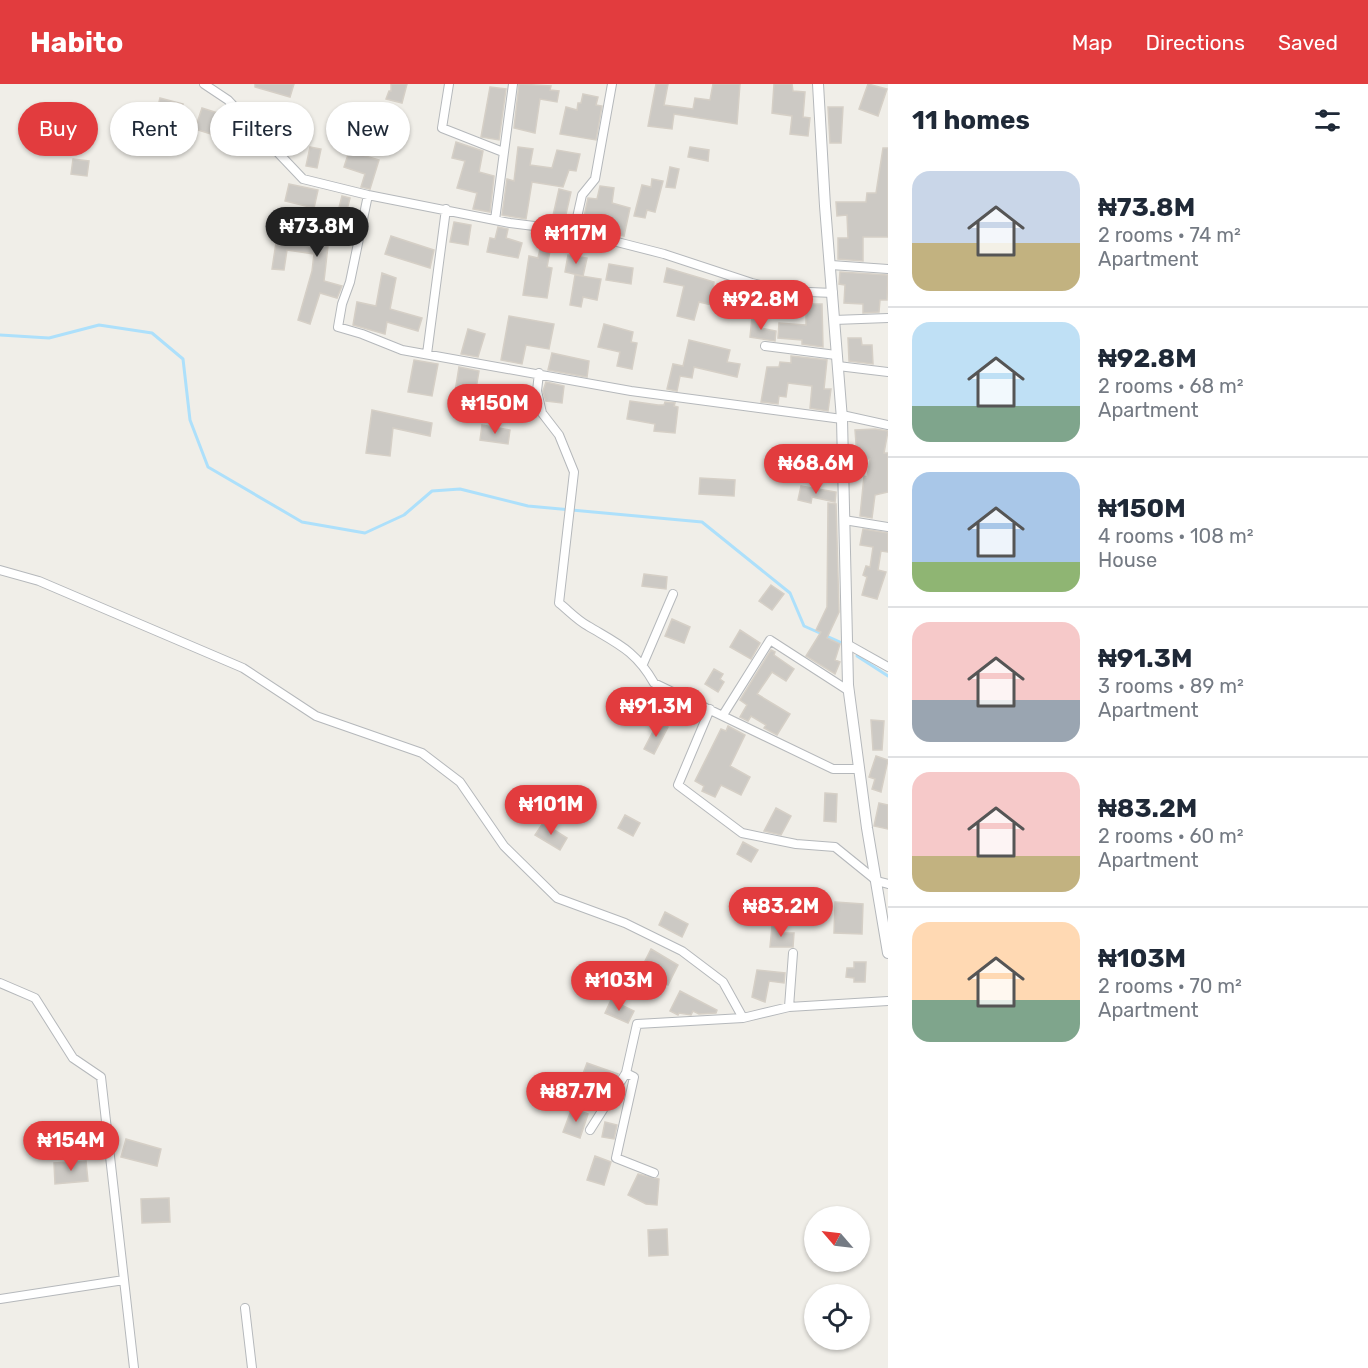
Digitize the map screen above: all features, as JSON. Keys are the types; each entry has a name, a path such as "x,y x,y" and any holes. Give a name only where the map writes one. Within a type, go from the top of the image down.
{"street":[{"path":"204,84 228,100 303,179 368,195 495,220 574,231 664,254 752,283 797,293 833,293"},
{"path":"449,84 442,128 503,152"},
{"path":"495,220 513,84"},
{"path":"574,231 582,195 595,179 612,84"},
{"path":"818,84 842,417 849,692 867,828 883,883 888,953"},
{"path":"368,195 338,327 402,350 631,391 842,417 888,425"},
{"path":"427,354 446,209"},
{"path":"831,265 888,269"},
{"path":"834,320 888,318"},
{"path":"765,346 888,372"},
{"path":"539,374 537,391 542,413 559,435 574,472 559,603 586,625 615,640 643,664 654,683 834,769 860,769"},
{"path":"844,520 888,527"},
{"path":"0,570 39,581 243,668 316,716 422,753 460,782 504,846 557,898 625,923 682,951 723,982 743,1018"},
{"path":"643,664 673,594"},
{"path":"723,715 770,640 849,692"},
{"path":"847,644 888,667"},
{"path":"710,709 678,785 742,833 796,844 835,847 883,883"},
{"path":"789,1007 793,953"},
{"path":"0,983 35,998 73,1058 101,1077 134,1368"},
{"path":"591,1130 626,1073 637,1024 743,1018 789,1007 888,1000"},
{"path":"626,1073 633,1077 616,1158 654,1173"},
{"path":"0,1299 124,1280"},
{"path":"245,1308 252,1368"}],"building":[{"path":"255,84 294,84 290,97 255,87"},
{"path":"391,84 407,84 402,102 386,99 391,91"},
{"path":"519,84 551,86 550,90 559,91 557,102 540,99 535,133 514,128"},
{"path":"656,84 668,84 664,105 693,109 695,98 710,100 713,84 740,84 737,124 674,114 672,129 648,126"},
{"path":"774,84 792,84 793,91 805,92 803,117 810,118 808,136 790,134 792,116 772,113"},
{"path":"868,84 887,89 878,116 859,109"},
{"path":"490,87 506,89 499,140 481,137"},
{"path":"583,94 598,97 596,105 602,106 596,140 560,134 566,107 577,110"},
{"path":"160,98 175,102 159,102"},
{"path":"828,107 843,107 841,143 830,143"},
{"path":"202,108 210,111 210,134 198,130"},
{"path":"456,142 483,151 479,172 494,176 490,212 473,209 477,193 457,188 465,161 452,158"},
{"path":"518,147 533,149 530,165 552,168 557,150 580,154 576,171 569,170 563,187 532,182 526,219 502,215 507,179 514,181"},
{"path":"690,147 709,150 708,161 688,157"},
{"path":"314,148 321,149 317,168 306,166 308,156 314,156"},
{"path":"883,148 888,148 888,237 863,237 863,261 838,259 838,238 848,238 847,215 837,216 836,202 866,202 867,193 876,193"},
{"path":"348,156 366,156 379,160 370,189 361,187 365,174 344,167"},
{"path":"73,159 89,161 87,176 71,174"},
{"path":"670,167 679,169 675,188 666,187"},
{"path":"652,179 663,181 655,212 647,210 645,218 634,216 642,185 651,187"},
{"path":"289,184 318,190 314,208 285,201"},
{"path":"600,186 614,188 612,203 630,208 624,236 582,226 588,198 597,199"},
{"path":"559,189 571,192 564,223 552,220"},
{"path":"342,196 350,198 346,214 356,217 355,225 351,241 329,237 324,281 342,286 337,298 320,293 310,324 298,320 312,271 314,254 287,250 284,270 272,269 277,236 316,242 319,224 334,227"},
{"path":"454,222 471,225 468,245 450,242"},
{"path":"498,227 508,229 506,238 522,243 518,258 487,252 490,238 495,239"},
{"path":"391,236 434,250 430,268 385,254"},
{"path":"540,249 550,251 547,267 552,268 547,298 523,295 529,256 538,258"},
{"path":"568,255 587,258 583,276 565,272"},
{"path":"609,264 633,268 631,284 606,280"},
{"path":"667,268 714,282 713,289 728,293 725,308 699,302 694,320 677,316 684,286 664,282"},
{"path":"840,272 888,275 887,300 880,300 879,312 863,313 863,304 844,303 845,285 839,284"},
{"path":"382,273 396,278 390,309 422,318 418,331 387,322 385,334 353,325 357,302 376,306"},
{"path":"575,275 601,279 597,300 583,297 581,307 570,305"},
{"path":"806,304 822,304 823,347 802,344 802,340 778,338 779,323 806,325"},
{"path":"509,316 554,324 549,349 526,345 522,364 501,360"},
{"path":"752,317 763,318 761,328 776,331 775,341 750,337"},
{"path":"604,324 633,332 631,342 637,343 632,369 617,366 620,352 598,347"},
{"path":"468,329 485,334 478,357 461,354"},
{"path":"848,338 861,338 862,345 872,345 873,364 849,361"},
{"path":"689,340 730,350 727,362 740,364 737,377 694,367 692,378 680,376 677,391 667,389 673,364 683,366"},
{"path":"552,353 589,361 587,377 548,370"},
{"path":"791,356 827,360 824,389 831,389 828,411 810,408 812,386 788,383 786,397 779,396 778,404 761,402 767,367 779,367 780,362 791,363"},
{"path":"414,360 438,364 432,396 408,392"},
{"path":"459,367 479,371 474,401 454,398"},
{"path":"546,382 564,386 562,403 546,401 543,391"},
{"path":"630,401 658,405 664,405 665,402 675,403 674,406 678,407 675,433 654,431 655,424 627,419"},
{"path":"372,410 432,423 430,436 393,428 390,456 366,453"},
{"path":"482,425 510,430 508,444 480,440"},
{"path":"855,430 888,431 884,453 888,453 888,492 875,495 872,518 860,516 864,476 867,477 870,459 857,457"},
{"path":"700,478 735,480 734,496 699,494"},
{"path":"801,486 836,492 835,502 812,497 811,503 798,500"},
{"path":"828,503 836,504 839,612 827,638 840,644 835,660 840,662 835,674 806,656 821,632 816,630 827,607"},
{"path":"863,529 888,533 888,552 881,551 878,570 886,572 877,599 862,595 867,577 863,575 866,566 870,567 873,547 860,545"},
{"path":"644,574 667,577 666,589 642,586"},
{"path":"771,585 784,594 772,610 759,601"},
{"path":"672,619 690,627 684,643 665,636"},
{"path":"740,630 760,643 751,659 730,647"},
{"path":"771,650 775,652 774,655 794,669 786,681 772,672 757,694 790,714 777,735 764,728 766,725 751,716 748,721 740,717 747,705 740,700"},
{"path":"714,669 723,674 720,679 724,682 718,692 705,684"},
{"path":"871,720 884,721 882,750 873,750"},
{"path":"658,722 668,727 654,754 644,749"},
{"path":"728,726 745,735 730,766 750,777 741,795 721,785 715,797 702,791 704,786 695,781 721,729 726,731"},
{"path":"876,756 888,760 881,792 872,789 875,779 869,777"},
{"path":"825,793 837,794 836,822 824,821"},
{"path":"879,803 888,805 888,829 874,826"},
{"path":"776,808 791,816 781,835 764,831"},
{"path":"625,815 640,823 633,836 618,828"},
{"path":"543,823 567,838 560,850 535,835"},
{"path":"743,842 758,850 751,862 737,854"},
{"path":"835,902 863,904 862,934 834,933"},
{"path":"665,912 688,924 682,937 659,925"},
{"path":"772,926 783,927 782,933 794,933 793,947 770,947"},
{"path":"651,949 678,965 668,985 640,971"},
{"path":"854,962 866,962 865,982 854,982 854,978 846,977 847,968 854,968"},
{"path":"757,970 785,973 784,983 769,981 765,1002 752,997"},
{"path":"680,991 717,1010 716,1013 699,1014 693,1011 691,1015 679,1013 678,1015 670,1011"},
{"path":"611,1000 634,1011 628,1023 605,1013"},
{"path":"587,1063 618,1074 608,1089 581,1079"},
{"path":"572,1108 588,1114 580,1138 563,1132"},
{"path":"605,1122 617,1125 614,1139 602,1137"},
{"path":"126,1139 161,1149 157,1166 121,1157"},
{"path":"595,1156 611,1162 604,1185 587,1180"},
{"path":"86,1161 88,1181 55,1184 54,1163"},
{"path":"638,1174 659,1179 657,1205 646,1204 628,1195"},
{"path":"169,1198 170,1222 142,1223 141,1199"},
{"path":"667,1229 668,1255 649,1256 648,1230"}],"waterway":[{"path":"0,335 49,338 99,325 152,333 183,359 190,420 208,467 302,522 365,533 404,515 432,491 460,489 528,506 702,522 790,593 804,626 840,642"},
{"path":"857,656 888,676"}]}
